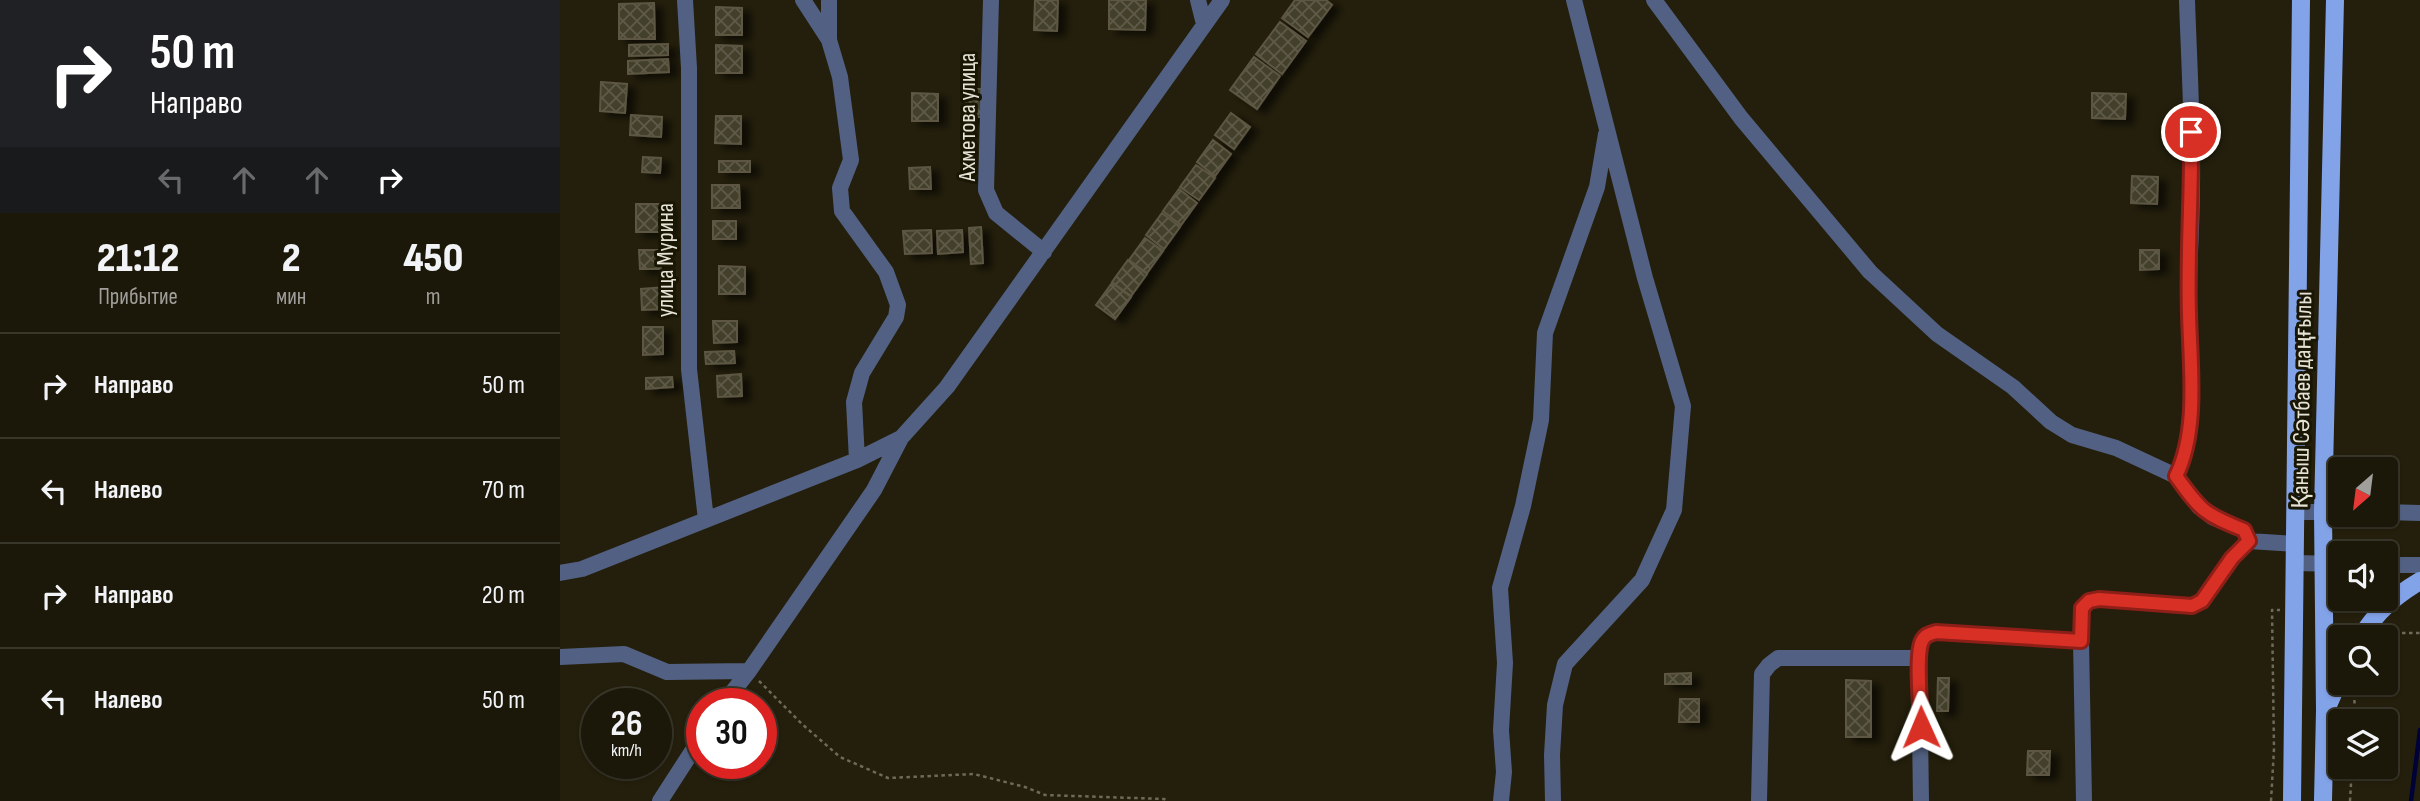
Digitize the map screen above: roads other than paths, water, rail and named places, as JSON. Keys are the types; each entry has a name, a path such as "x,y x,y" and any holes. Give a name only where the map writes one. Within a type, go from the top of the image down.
{"main road":[{"name":"Қаныш Сәтбаев даңғылы","path":"2292,801 2301,0"},
{"name":"Қаныш Сәтбаев даңғылы","path":"2332,457 2336,0"},
{"path":"2368,625 2374,615 2420,581"},
{"name":"Қаныш Сәтбаев даңғылы","path":"2323,801 2330,611"},
{"path":"2325,711 2332,695"}],"street":[{"name":"улица Мурина","path":"685,0 689,68 689,369 706,520"},
{"path":"803,0 830,40"},
{"path":"829,0 830,40 840,77 851,160 839,188 842,211 886,272 898,305 895,317 862,373 854,402 857,460"},
{"name":"Ахметова улица","path":"991,0 986,190 996,213 1044,252"},
{"path":"1198,0 1205,24"},
{"path":"736,688 874,490 901,438 947,387 1222,0"},
{"path":"1553,801 1555,705 1565,664 1642,580 1674,510 1684,406 1645,278 1574,0"},
{"path":"1654,0 1741,118 1870,272 1937,334 2013,387 2051,422 2072,435 2116,448 2176,476 2199,508 2212,517 2244,530 2249,541"},
{"path":"2176,476 2183,462 2193,380 2189,312 2192,185 2187,0"},
{"path":"1502,801 1504,772 1501,730 1505,663 1500,588 1523,506 1541,420 1545,333 1597,187 1607,125"},
{"path":"560,573 582,569 706,520 857,460 901,438"},
{"path":"2295,512 2328,512"},
{"path":"2398,513 2420,513"},
{"path":"2084,801 2082,608 2089,601 2099,599 2192,606 2202,601 2232,558 2249,541 2295,544"},
{"path":"2295,563 2328,564"},
{"path":"2398,565 2420,565"},
{"path":"1921,801 1919,658 1920,643 1927,635 1936,632 2081,641"},
{"path":"560,657 625,654 667,672 749,671"},
{"path":"1759,801 1760,687 1762,674 1769,665 1778,658 1919,658"},
{"path":"660,801 686,761"}],"waterway":[{"path":"2411,801 2420,730"}]}
